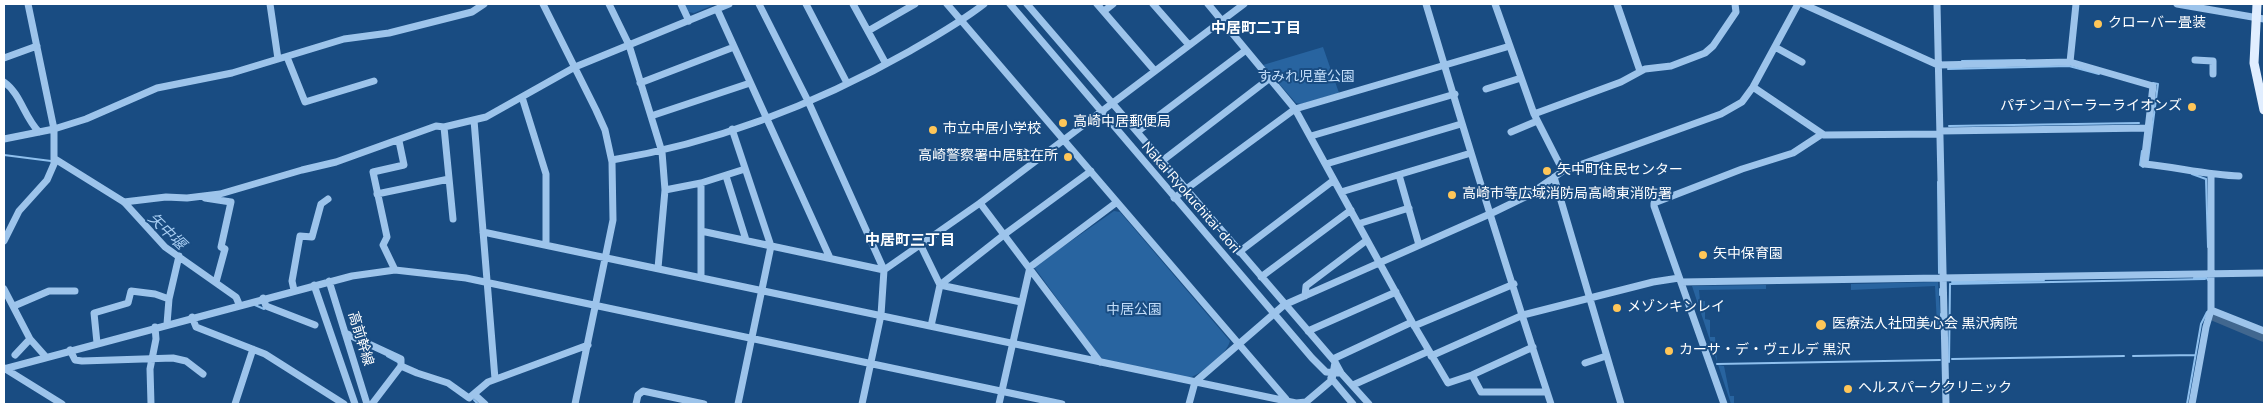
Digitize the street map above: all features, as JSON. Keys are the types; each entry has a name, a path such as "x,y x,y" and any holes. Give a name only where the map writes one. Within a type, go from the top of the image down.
{"main road":[{"path":"2257,4 2260,19 2254,64 2264,110"}],"street":[{"path":"4,241 19,211 46,180 55,159 54,129 28,4"},
{"path":"270,4 278,59"},
{"path":"543,4 596,110 612,160 613,220 575,404"},
{"path":"609,4 629,45 662,152 665,190 658,268"},
{"path":"680,4 689,21"},
{"path":"124,202 220,194 336,162 399,141 436,126 444,127 486,117 575,67 729,4"},
{"path":"759,4 808,101 884,270 881,315 872,365 862,404"},
{"path":"806,4 847,83"},
{"path":"853,4 886,64"},
{"path":"868,31 915,4"},
{"path":"947,4 1286,399"},
{"path":"612,160 662,152 766,118 808,101 886,64 962,21 984,4"},
{"name":"Nakai Ryokuchitai-dori","path":"1010,4 1273,314 1326,372 1336,375 1353,385 1369,404"},
{"name":"Nakai Ryokuchitai-dori","path":"1027,4 1334,360 1336,375"},
{"path":"1097,4 1155,71"},
{"path":"1104,12 1113,4"},
{"path":"1154,4 1189,45"},
{"path":"1208,4 1296,109 1413,324 1448,383 1472,375 1533,347"},
{"path":"701,231 884,270 980,203 1244,4"},
{"path":"1426,4 1551,404"},
{"path":"1495,4 1534,114 1562,171"},
{"path":"1617,4 1640,72"},
{"path":"1534,114 1621,82 1640,72 1671,66 1705,53 1713,46 1736,12 1735,4"},
{"path":"1189,404 1195,382 1284,304 1492,213 1527,196 1562,171 1721,114 1742,102 1753,87 1798,4"},
{"path":"1803,4 1938,65 2070,62 2153,86 2144,164 2191,169 2211,175 2239,176"},
{"path":"1937,4 1946,404"},
{"path":"2070,62 2076,4"},
{"path":"2177,4 2260,19"},
{"path":"4,139 54,129 105,112 157,88 232,74 344,39 389,33 472,12 481,5"},
{"path":"717,9 830,258"},
{"path":"4,58 36,46"},
{"path":"1174,198 1296,109 1510,46"},
{"path":"640,82 734,47"},
{"path":"1774,47 1802,62"},
{"path":"1137,132 1246,50"},
{"path":"286,57 305,102 374,81"},
{"path":"2195,60 2213,61 2213,74"},
{"path":"1162,161 1270,78"},
{"path":"1486,89 1521,78"},
{"path":"4,82 12,88 28,118 39,132"},
{"path":"651,116 750,83"},
{"path":"1753,87 1822,134"},
{"path":"1311,136 1454,94"},
{"path":"522,97 546,174 546,244"},
{"path":"474,120 495,379"},
{"path":"1511,132 1537,121"},
{"path":"1326,164 1462,124"},
{"path":"444,127 453,219"},
{"path":"1724,404 1654,203 1742,169 1793,153 1822,134 2149,128"},
{"path":"732,129 771,246 738,404"},
{"path":"395,270 383,245 386,237 373,172 404,165 399,141"},
{"path":"1341,192 1471,153"},
{"path":"55,159 124,202 161,243 236,297 239,304"},
{"path":"665,190 701,183 744,169"},
{"path":"940,285 1004,234 1091,172"},
{"path":"1399,174 1419,245"},
{"path":"2192,404 2206,327 2211,310 2211,175"},
{"path":"726,176 746,240"},
{"path":"1554,177 1588,299 1621,404"},
{"path":"377,194 449,179"},
{"path":"1239,252 1334,180"},
{"path":"701,183 701,277"},
{"path":"194,197 231,202 221,248 225,249 216,282"},
{"path":"294,290 292,281 300,236 312,237 321,204 328,199"},
{"path":"1000,404 1030,267 1117,202"},
{"path":"980,203 1100,362"},
{"path":"1358,224 1409,208"},
{"path":"1261,277 1351,210"},
{"path":"483,232 1012,344 1286,399 1302,404 1336,375 1353,404"},
{"path":"1305,296 1306,286 1367,240"},
{"path":"921,246 940,285 931,326"},
{"path":"167,324 169,299 179,256"},
{"path":"4,368 329,281 395,270 438,274 487,282 1062,404"},
{"path":"1353,385 1523,315 1680,280 1944,279 2264,273"},
{"name":"高前幹線","path":"329,281 367,404"},
{"path":"1334,360 1413,324 1514,284"},
{"name":"高前幹線","path":"314,285 355,404"},
{"path":"940,285 1021,302"},
{"path":"4,289 30,339 46,357"},
{"path":"14,306 33,296 50,291 75,291"},
{"path":"97,343 94,312 128,303 131,291 155,294 169,299"},
{"path":"1308,331 1396,292"},
{"path":"263,298 266,306 315,325"},
{"path":"2211,310 2264,331"},
{"path":"192,317 196,326 254,349 291,369 344,404"},
{"path":"151,404 150,369 156,339 155,327"},
{"path":"345,333 400,359 401,366 372,404"},
{"path":"15,355 30,339"},
{"path":"401,366 448,383 469,398 495,379 588,344"},
{"path":"235,404 254,349"},
{"path":"70,350 75,360 82,361 172,358 186,361 203,374"},
{"path":"1584,363 1606,356"},
{"path":"4,368 62,404"},
{"path":"1472,375 1481,392 1547,392"},
{"path":"636,404 638,395 643,391 704,404"},
{"path":"44,393 47,404"},
{"path":"474,394 485,404"}],"green space":[{"path":"684,4 716,4 694,13 688,12"},
{"name":"すみれ児童公園","path":"1323,47 1339,93 1301,104 1296,103 1263,65"},
{"name":"中居公園","path":"1114,211 1120,212 1230,341 1219,358 1195,376 1189,378 1102,360 1034,267"},
{"path":"1938,282 1941,325 1937,325 1935,286 1851,290 1851,284"},
{"path":"1766,285 1766,289 1699,290 1700,301 1705,301 1705,319 1710,320 1710,337 1715,337 1717,362 1692,286"},
{"path":"1718,365 1724,366 1730,396 1734,396 1734,404 1731,404"}],"waterway":[{"path":"1962,61 2025,60"},
{"path":"1948,69 2069,66 2099,74"},
{"path":"2148,160 2158,84 2153,83"},
{"path":"1949,126 2139,123"},
{"path":"2142,151 2140,165 2143,167"},
{"name":"矢中堰","path":"4,155 51,161"},
{"path":"2192,174 2206,179 2208,247"},
{"path":"1938,182 1939,273"},
{"path":"2194,278 2206,277 2208,280"},
{"path":"1949,362 1950,284 2205,279"},
{"path":"1952,282 2044,280"},
{"path":"1940,289 1940,295"},
{"name":"矢中堰","path":"255,305 264,309"},
{"path":"2187,404 2201,324 2207,312"},
{"path":"1941,314 1941,325"},
{"path":"2214,315 2264,336"},
{"path":"2133,356 2195,355"},
{"name":"矢中堰","path":"387,356 398,362"},
{"path":"1952,359 2124,356"},
{"path":"1717,364 1940,360"},
{"name":"矢中堰","path":"474,400 478,404"}],"place":[{"name":"クローバー畳装","path":"2098,24"},
{"name":"パチンコパーラーライオンズ","path":"2192,107"},
{"name":"高崎中居郵便局","path":"1063,123"},
{"name":"市立中居小学校","path":"933,130"},
{"name":"高崎警察署中居駐在所","path":"1068,157"},
{"name":"矢中町住民センター","path":"1547,171"},
{"name":"高崎市等広域消防局高崎東消防署","path":"1452,195"},
{"name":"矢中保育園","path":"1703,255"},
{"name":"メゾンキンレイ","path":"1617,308"},
{"name":"医療法人社団美心会 黒沢病院","path":"1821,325"},
{"name":"カーサ・デ・ヴェルデ 黒沢","path":"1669,351"},
{"name":"ヘルスパーククリニック","path":"1848,389"}],"district":[{"name":"中居町二丁目","path":"1256,29"},
{"name":"中居町三丁目","path":"910,241"}]}
